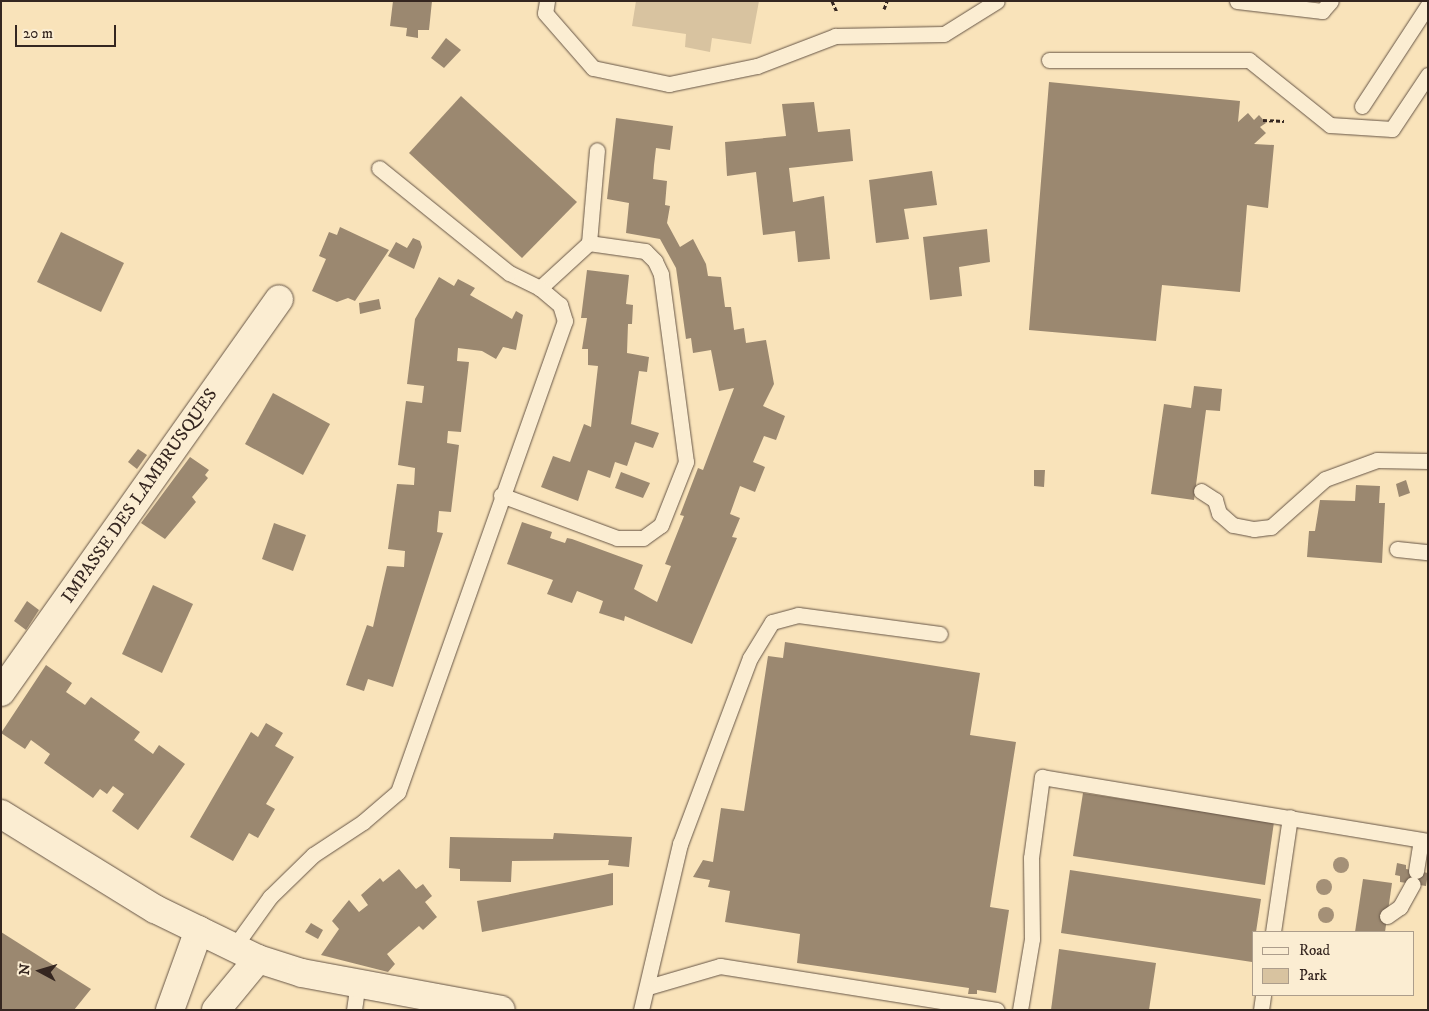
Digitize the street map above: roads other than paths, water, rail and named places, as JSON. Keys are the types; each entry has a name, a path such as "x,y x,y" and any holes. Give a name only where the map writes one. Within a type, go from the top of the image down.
{"street":[{"name":"IMPASSE DES LAMBRUSQUES","path":"1,692 279,299"},
{"path":"1,814 155,909 246,953 302,973 500,1010"},
{"path":"170,1010 199,930"},
{"path":"216,1010 246,953"}],"lane":[{"path":"547,1 545,13 593,68 669,84 757,66 835,36 944,34 997,1"},
{"path":"1237,1 1322,11 1331,1"},
{"path":"1362,106 1428,5"},
{"path":"1049,60 1250,60 1330,125 1392,129 1428,76"},
{"path":"540,288 588,243 597,150"},
{"path":"246,953 270,897 313,854 363,822 398,792 501,495 565,320 560,305 540,288 509,273 379,168"},
{"path":"501,495 617,538 643,538 661,525 686,462 658,267 645,251 588,243"},
{"path":"1201,491 1215,500 1219,513 1233,525 1254,529 1271,527 1325,479 1377,460 1428,461"},
{"path":"1397,549 1428,552"},
{"path":"641,1010 648,987 680,844 750,658 772,622 798,615 940,634"},
{"path":"1020,1010 1032,939 1031,858 1042,778 1424,840 1415,877 1400,907 1388,916"},
{"path":"1273,931 1290,818"},
{"path":"648,987 720,966 997,1010"},
{"path":"354,1010 358,983"},
{"path":"1261,1010 1263,996"}]}
